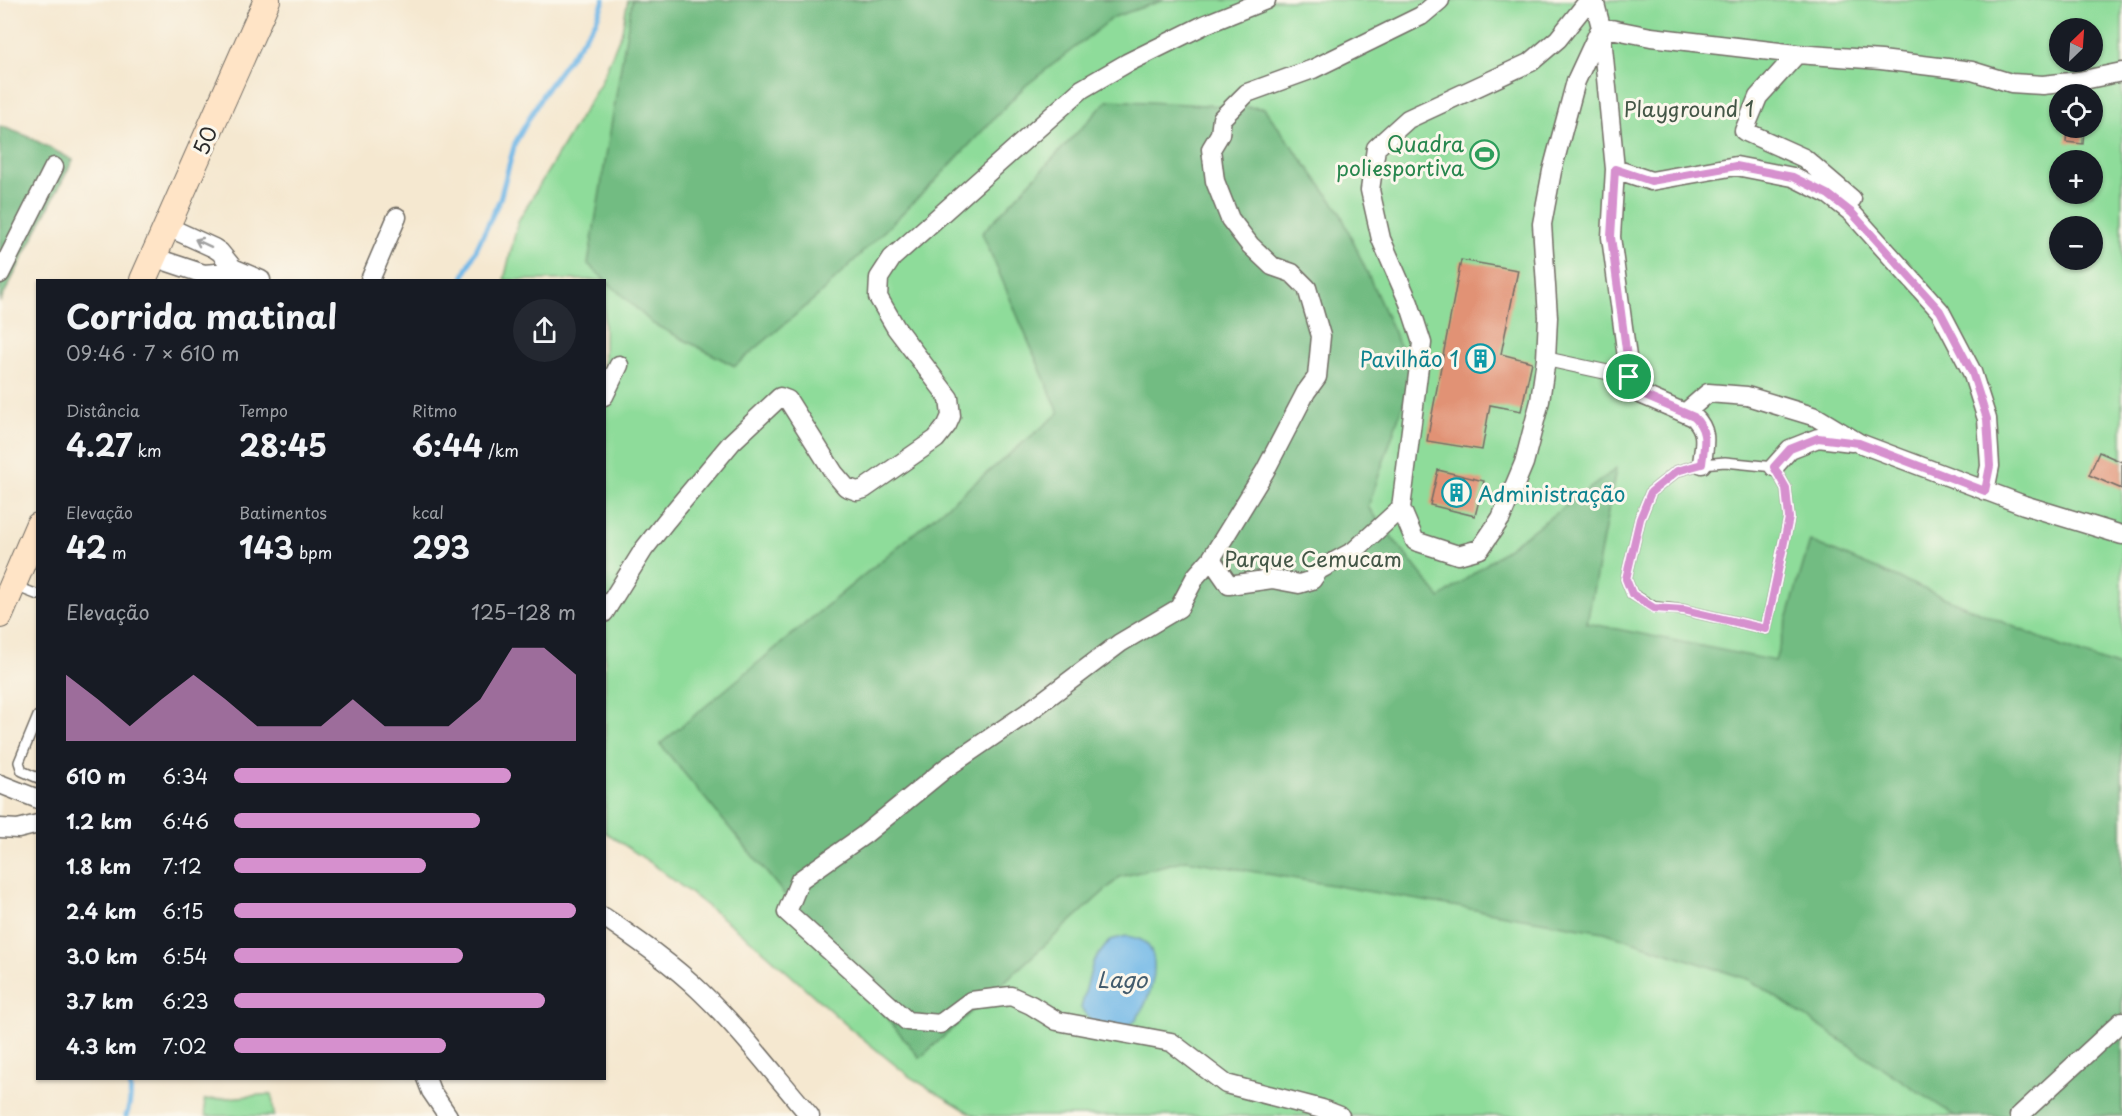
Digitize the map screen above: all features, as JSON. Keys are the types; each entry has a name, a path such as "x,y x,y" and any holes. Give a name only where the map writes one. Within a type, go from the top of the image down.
{"main road":[{"name":"50","path":"142,279 267,0"},
{"path":"0,615 36,531"}],"street":[{"path":"606,610 644,549 666,521 732,441 780,397 788,400 834,473 846,487 852,490 864,489 936,439 951,416 949,398 896,328 878,297 879,278 892,258 1082,89 1206,24 1266,0"},
{"path":"1340,1116 1322,1109 1226,1084 1171,1042 1057,1021 1011,996 971,1000 940,1024 907,1021 788,912 800,880 864,835 946,768 1026,713 1120,643 1179,608 1196,576 1212,559 1265,471 1306,392 1317,377 1321,336 1307,288 1292,273 1272,266 1250,245 1230,219 1215,181 1210,149 1220,134 1222,118 1247,93 1313,69 1421,16 1440,0"},
{"path":"1589,0 1558,39 1531,62 1408,119 1376,148 1370,190 1381,239 1409,303 1422,343 1401,508 1415,541 1458,555 1480,549 1501,518 1524,463 1540,401 1546,359 1548,316 1542,224 1552,171 1576,81 1601,27"},
{"path":"1594,0 1601,27 1615,169 1611,237 1631,387 1638,393 1694,417 1701,423 1705,433 1702,464"},
{"path":"1601,27 1651,37 1972,71 2011,83 2043,85 2079,81 2122,72"},
{"path":"1797,54 1758,97 1744,131 1804,158 1860,206 1945,301 1980,368 1990,466 1985,491"},
{"path":"1615,169 1651,181 1736,166 1793,177 1829,195 1852,213 1940,311 1972,372 1987,419"},
{"path":"0,274 54,167"},
{"path":"370,279 397,217"},
{"path":"166,226 214,248 233,268 259,279"},
{"path":"153,257 204,274 233,268"},
{"path":"1546,359 1629,377"},
{"path":"606,392 619,365"},
{"path":"1685,413 1708,393 1747,396 1816,417 1859,443 1985,491 2122,535"},
{"path":"1774,467 1790,449 1818,438 1859,443"},
{"path":"1212,559 1229,585 1272,579 1299,584 1312,580 1319,570 1354,551 1401,508"},
{"path":"0,784 36,798"},
{"path":"0,828 18,829 36,824"},
{"path":"606,918 698,988 725,1016 810,1116"},
{"path":"2019,1116 2122,1021"},
{"path":"427,1080 431,1091 448,1116"}],"lane":[{"path":"1725,462 1774,467 1786,488 1789,518 1766,629 1693,612 1654,608 1632,594 1626,579 1640,519 1651,492 1677,471 1702,464 1725,462"},
{"path":"13,585 36,594"},
{"path":"36,721 19,762 22,771 36,777"}],"green space":[{"name":"Parque Cemucam","path":"628,0 2122,0 2122,1116 975,1116 910,1077 851,1029 757,945 654,865 606,833 606,279 504,279 518,221 600,84 622,31"},
{"path":"632,0 1164,0 1114,17 1024,87 934,182 819,295 735,366 653,324 588,264"},
{"path":"1108,100 1264,108 1339,210 1413,375 1368,507 1440,598 1616,469 1587,623 1775,661 1810,541 2062,647 2122,668 2122,1116 1955,1116 1750,980 1604,932 1186,860 1120,877 920,1058 660,744 1059,413 982,233"},
{"path":"0,126 27,136 73,160 0,302"},
{"path":"272,1094 274,1116 206,1116 204,1100"}],"water":[{"name":"Lago","path":"1127,936 1141,940 1149,947 1153,956 1153,979 1146,1003 1141,1013 1124,1029 1093,1023 1081,1008 1093,962 1110,940"}],"building":[{"path":"2066,138 2083,138 2083,144 2066,142"},
{"name":"Pavilhão 1","path":"1461,260 1518,270 1501,354 1532,362 1521,411 1490,405 1482,450 1427,441"},
{"path":"2099,452 2122,462 2122,489 2089,475"},
{"name":"Administração","path":"1438,470 1484,481 1475,516 1430,505"}],"waterway":[{"path":"462,279 500,199 515,143 543,94 596,21 604,0"},
{"path":"126,1116 130,1097 129,1080"}],"place":[{"name":"Quadra poliesportiva","path":"1485,155"},
{"name":"Pavilhão 1","path":"1480,358"},
{"name":"Administração","path":"1457,493"}],"route":[{"path":"1736,166 1793,177 1829,195 1852,213 1940,311 1972,372 1987,419 1990,466 1985,491 1859,443 1818,438 1790,449 1774,467 1786,488 1789,518 1766,629 1684,610 1654,608 1632,594 1626,579 1640,519 1651,492 1677,471 1702,464 1705,433 1701,423 1694,417 1638,393 1631,387 1629,377 1611,237 1615,169 1651,181 1736,166"}],"park label":[{"name":"Playground 1","path":"1689,108"}]}
